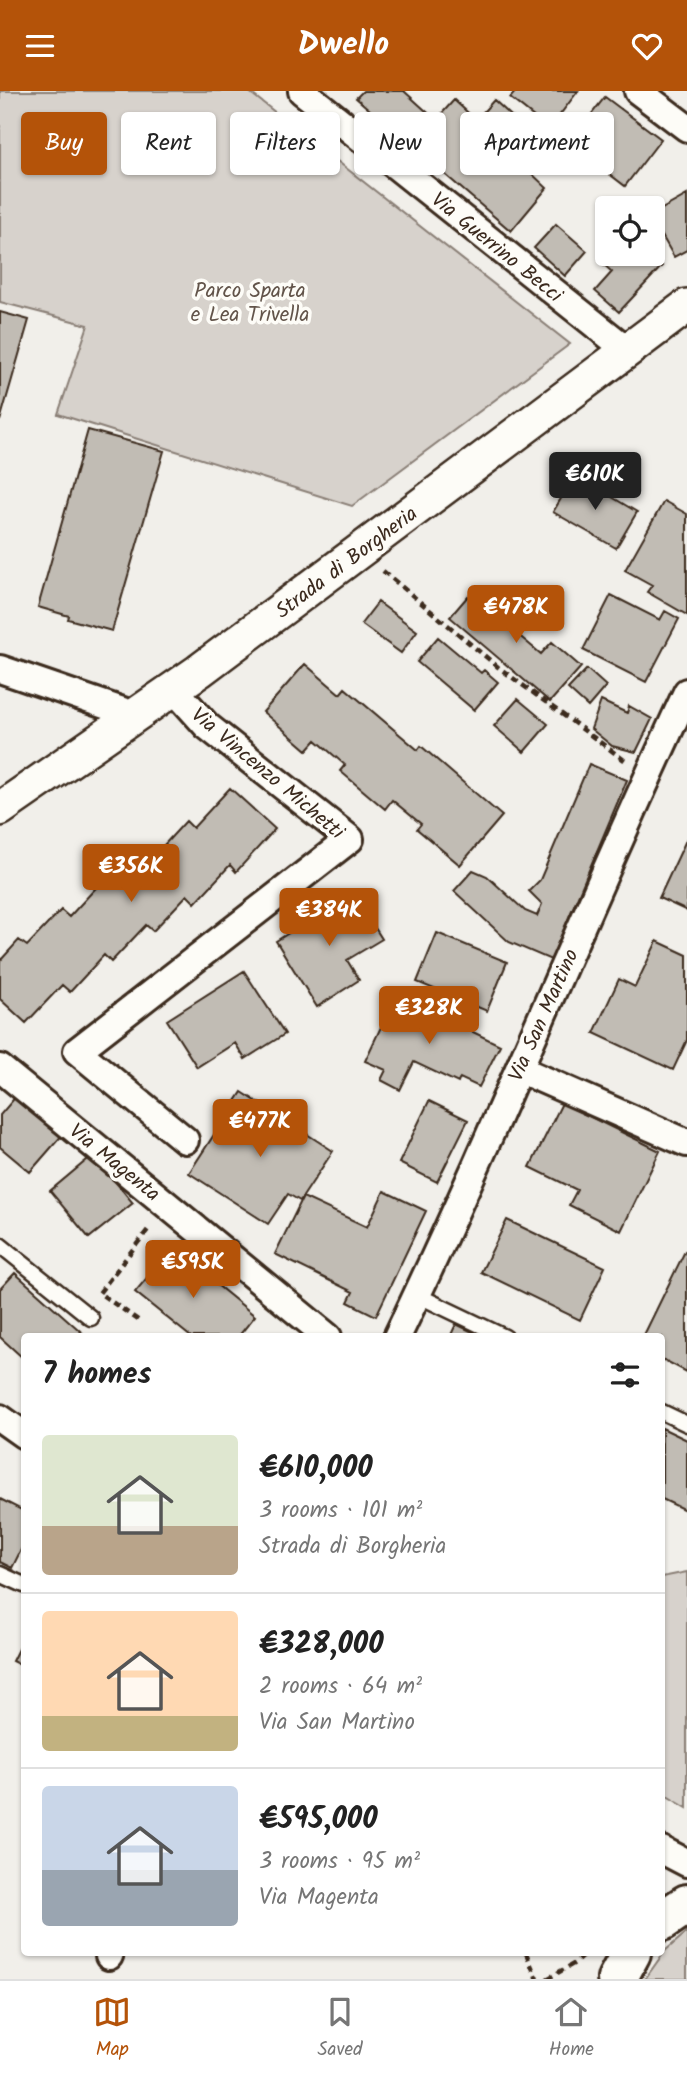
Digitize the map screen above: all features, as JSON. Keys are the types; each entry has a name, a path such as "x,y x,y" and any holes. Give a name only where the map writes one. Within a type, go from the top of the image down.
{"main road":[{"path":"665,1919 687,1905"}],"street":[{"path":"638,91 687,128"},
{"name":"Via Guerrino Becci","path":"315,95 627,350"},
{"name":"Strada di Borgheria","path":"0,809 137,716 687,306"},
{"path":"0,669 137,716"},
{"name":"Via Vincenzo Michetti","path":"173,688 207,726 350,839 77,1051 185,1140"},
{"name":"Via San Martino","path":"399,1333 687,692"},
{"name":"Via Magenta","path":"0,1068 323,1333"},
{"path":"519,1069 687,1143"},
{"path":"0,1418 21,1433"},
{"path":"665,1852 687,1863"}],"lane":[{"path":"1,1248 91,1318"},
{"path":"417,1296 496,1333"},
{"path":"665,1413 687,1424"},
{"path":"0,1574 21,1584"}],"path":[{"path":"360,552 498,667 647,778"},
{"path":"138,1321 99,1293 167,1205"},
{"path":"527,1956 537,1979"},
{"path":"547,1979 583,1956"}],"green space":[{"name":"Parco Sparta e Lea Trivella","path":"0,91 248,91 275,112 230,112 230,175 340,175 340,163 570,344 352,506 58,414 88,325 0,302"},
{"path":"687,1572 687,1808 665,1795 665,1576"},
{"path":"687,1932 687,1979 645,1979 661,1956 665,1956 665,1951"}],"building":[{"path":"363,91 404,91 427,112 372,112 356,98"},
{"path":"516,91 578,91 562,112 528,112 510,98"},
{"path":"605,97 661,139 625,186 611,175 614,175 614,112 593,112"},
{"path":"454,100 467,112 460,112 460,175 533,175 547,188 511,231 446,175 446,112 443,112"},
{"path":"494,100 507,112 483,112"},
{"path":"687,195 687,250 674,257 665,241 665,207"},
{"path":"556,224 587,251 565,276 534,248"},
{"path":"605,266 662,266 619,312 595,291 612,272"},
{"path":"0,312 29,320 0,421"},
{"path":"88,430 164,451 112,631 68,619 69,616 38,607"},
{"path":"575,475 637,512 616,548 553,512"},
{"path":"664,501 687,514 687,615 647,592 652,585 625,570"},
{"path":"495,591 522,614 510,628 541,654 552,642 581,667 550,702 450,617 468,596 481,607"},
{"path":"611,595 660,620 665,611 679,619 646,682 583,650"},
{"path":"378,602 417,631 401,653 361,624"},
{"path":"438,637 481,673 484,670 498,682 474,710 417,662"},
{"path":"305,664 340,694 345,688 418,750 421,746 502,816 460,865 417,829 421,824 392,800 385,809 340,771 345,765 316,740 307,750 263,712"},
{"path":"587,669 606,686 588,707 568,689"},
{"path":"518,699 548,724 524,752 494,726"},
{"path":"601,701 627,713 629,706 652,719 636,752 612,746 591,729"},
{"path":"589,764 627,780 551,960 509,942 454,891 473,870 487,876 525,911 537,916 542,904 529,891 540,880"},
{"path":"230,788 275,829 236,872 230,865 195,903 187,895 153,931 146,925 111,962 104,955 70,992 62,985 26,1023 0,999 0,961 19,940 27,946 61,910 69,917 105,878 112,885 145,850 153,857 186,821 193,828"},
{"path":"687,838 687,911 659,898"},
{"path":"353,893 382,939 347,960 359,980 317,1007 276,941"},
{"path":"437,933 507,962 487,1011 417,982"},
{"path":"657,941 687,955 687,1040 673,1070 594,1033 619,979 635,987"},
{"path":"244,971 285,1034 245,1059 235,1043 197,1067 167,1020"},
{"path":"396,995 500,1045 479,1087 460,1078 458,1083 414,1062 400,1090 381,1080 386,1070 365,1061"},
{"path":"242,1092 333,1151 300,1201 288,1194 268,1224 189,1173"},
{"path":"18,1094 64,1133 30,1172 0,1147 0,1115"},
{"path":"429,1101 468,1120 437,1182 399,1163"},
{"path":"562,1103 660,1151 621,1231 569,1205 577,1190 530,1167"},
{"path":"93,1155 133,1203 89,1238 50,1191"},
{"path":"384,1191 426,1211 376,1316 348,1302 353,1292 275,1254 303,1197 367,1227"},
{"path":"507,1220 605,1267 580,1320 481,1272"},
{"path":"172,1248 255,1316 241,1333 186,1333 135,1292"},
{"path":"685,1251 687,1252 687,1372 665,1361 665,1333 645,1333"},
{"path":"15,1273 82,1333 21,1333 21,1356 0,1337 0,1289"},
{"path":"456,1324 475,1333 452,1333"},
{"path":"665,1429 687,1440 687,1511 665,1500"},
{"path":"0,1499 21,1510 21,1550 12,1568 0,1562"},
{"path":"21,1643 21,1666 12,1661"}]}
